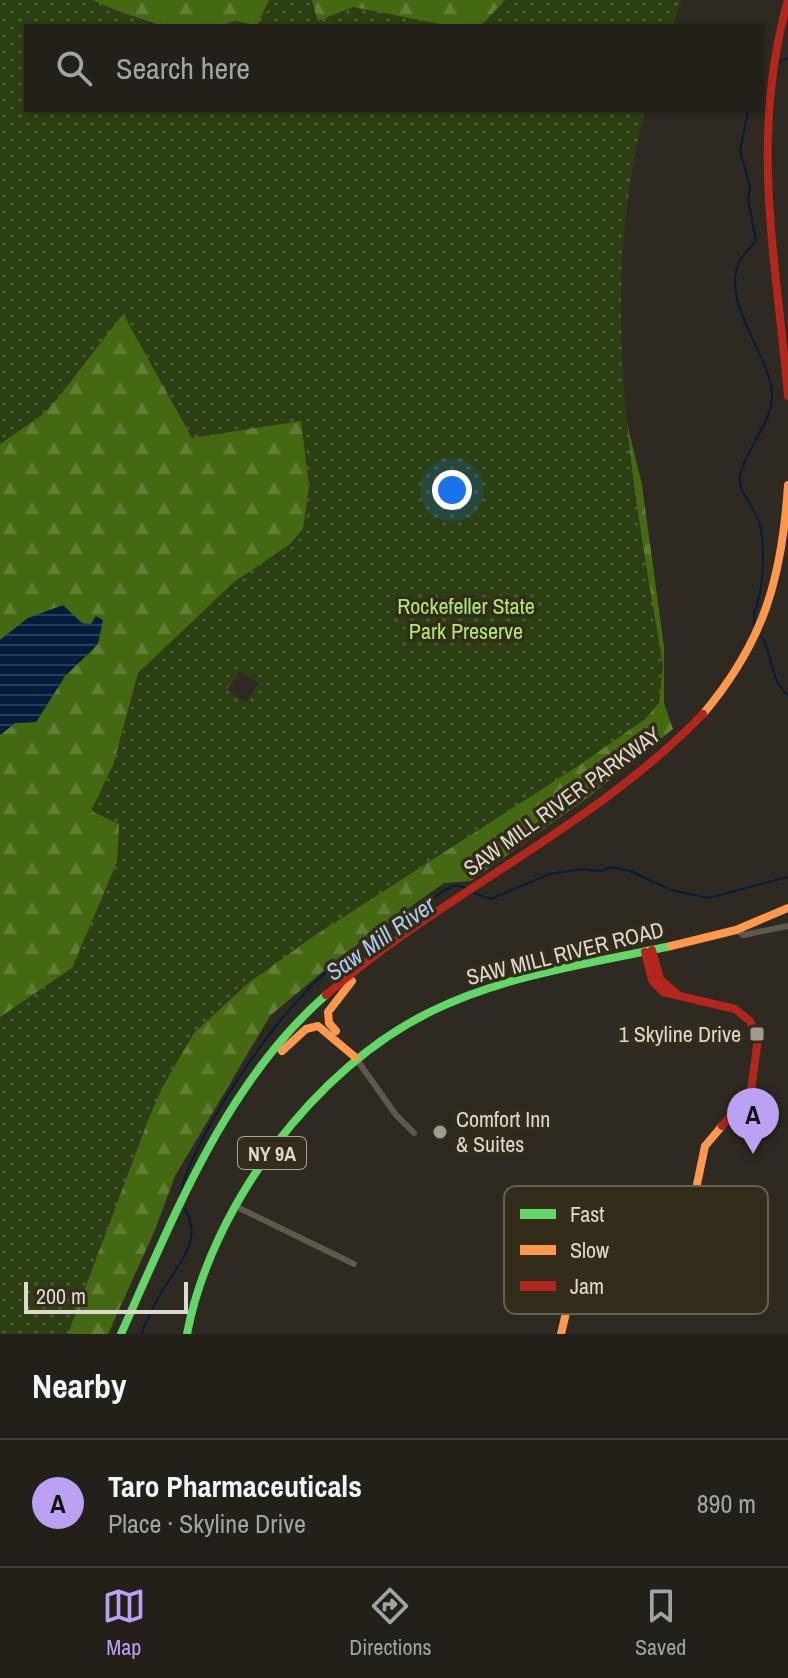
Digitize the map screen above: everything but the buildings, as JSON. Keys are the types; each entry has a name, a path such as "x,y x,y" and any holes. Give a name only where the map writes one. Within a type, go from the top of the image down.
{"main road":[{"path":"788,0 773,71 767,168 788,396"},
{"path":"776,54 788,21"},
{"path":"773,71 774,169 788,317"},
{"name":"SAW MILL RIVER PARKWAY","path":"761,634 781,554 788,485"},
{"name":"SAW MILL RIVER PARKWAY","path":"121,1334 243,1095 290,1031 347,976 669,757 724,700 761,634 788,554"},
{"name":"SAW MILL RIVER PARKWAY","path":"129,1334 185,1208 248,1100 282,1051 352,981 473,892"},
{"name":"SAW MILL RIVER ROAD","path":"187,1334 204,1268 235,1206 302,1112 355,1057 404,1024 468,994 737,930 788,908"},
{"path":"648,951 660,979 678,995 735,1009 750,1021 759,1043 752,1087 705,1146 697,1186"},
{"path":"352,981 332,1005 328,1017 355,1057"},
{"path":"282,1051 306,1029 318,1026 355,1057"},
{"path":"561,1334 566,1314"}],"street":[{"path":"737,930 743,935 788,926"},
{"path":"355,1057 396,1115 414,1133"},
{"path":"235,1206 354,1264"}],"green space":[{"name":"Rockefeller State Park Preserve","path":"0,0 92,0 150,24 24,24 24,112 645,112 631,180 623,249 621,318 631,457 663,665 659,703 645,719 581,764 314,936 247,984 194,1033 162,1088 149,1118 68,1334 0,1334 0,1017 72,968 117,862 119,824 91,811 113,765 138,673 234,582 289,545 303,529 309,486 301,421 192,438 123,314 42,415 0,444","holes":["240,671 260,683 246,703 226,689"]},
{"path":"84,0 666,0 660,24 156,24"},
{"path":"269,0 312,0 318,21 353,7 440,24 258,24"},
{"path":"505,0 682,0 673,24 483,24"},
{"name":"Rockefeller State Park Preserve","path":"616,167 614,370 642,485 664,647 664,703 673,729 590,796 471,881 444,883 340,957 270,1016 175,1176 155,1230 108,1334 0,1334 0,735 15,723 36,722 65,676 98,644 91,624 28,618 0,640 0,262","holes":["240,671 260,683 246,703 226,690"]}],"water":[{"path":"63,605 84,625 91,624 96,616 103,620 98,644 65,676 36,722 15,723 0,735 0,640 28,618"}],"waterway":[{"name":"Saw Mill River","path":"775,64 788,58"},
{"name":"Saw Mill River","path":"748,112 740,151 750,187 748,200 756,240 741,259 735,290 772,391 765,423 740,476 741,488 758,518 762,541 762,576 754,613 755,627"},
{"name":"Saw Mill River","path":"761,635 778,683 788,695"},
{"name":"Saw Mill River","path":"474,893 491,899 549,874 583,869 600,871 612,867 630,871 671,890 708,898 788,877"},
{"name":"Saw Mill River","path":"180,1196 203,1137 225,1099 279,1022 307,990 334,967 356,955 443,891 456,885 465,888"},
{"name":"Saw Mill River","path":"141,1334 187,1250 192,1231 185,1209"}],"traffic: fast":[{"path":"187,1334 200,1286 219,1238 244,1191 309,1104 348,1067 389,1036 432,1011 489,988 549,971 671,946"},
{"path":"121,1334 161,1243 231,1109 259,1068 326,995"}],"traffic: slow":[{"path":"703,714 741,661 766,607 781,550 788,485"},
{"path":"671,946 736,930 788,908"},
{"path":"336,1031 329,1023 328,1012 352,981"},
{"path":"282,1051 306,1029 318,1026 355,1057"},
{"path":"697,1186 705,1146 722,1126"},
{"path":"561,1334 566,1314"}],"traffic: jam":[{"path":"788,0 776,51 768,149 772,246 788,396"},
{"path":"326,995 419,924 615,791 703,714"},
{"path":"652,950 660,979 678,995"},
{"path":"645,952 652,980 663,992 735,1009 750,1021 758,1039 751,1091 722,1126"}],"place":[{"name":"1 Skyline Drive","path":"757,1034"},
{"name":"Comfort Inn & Suites","path":"440,1132"},
{"name":"Taro Pharmaceuticals","path":"753,1154"}]}
